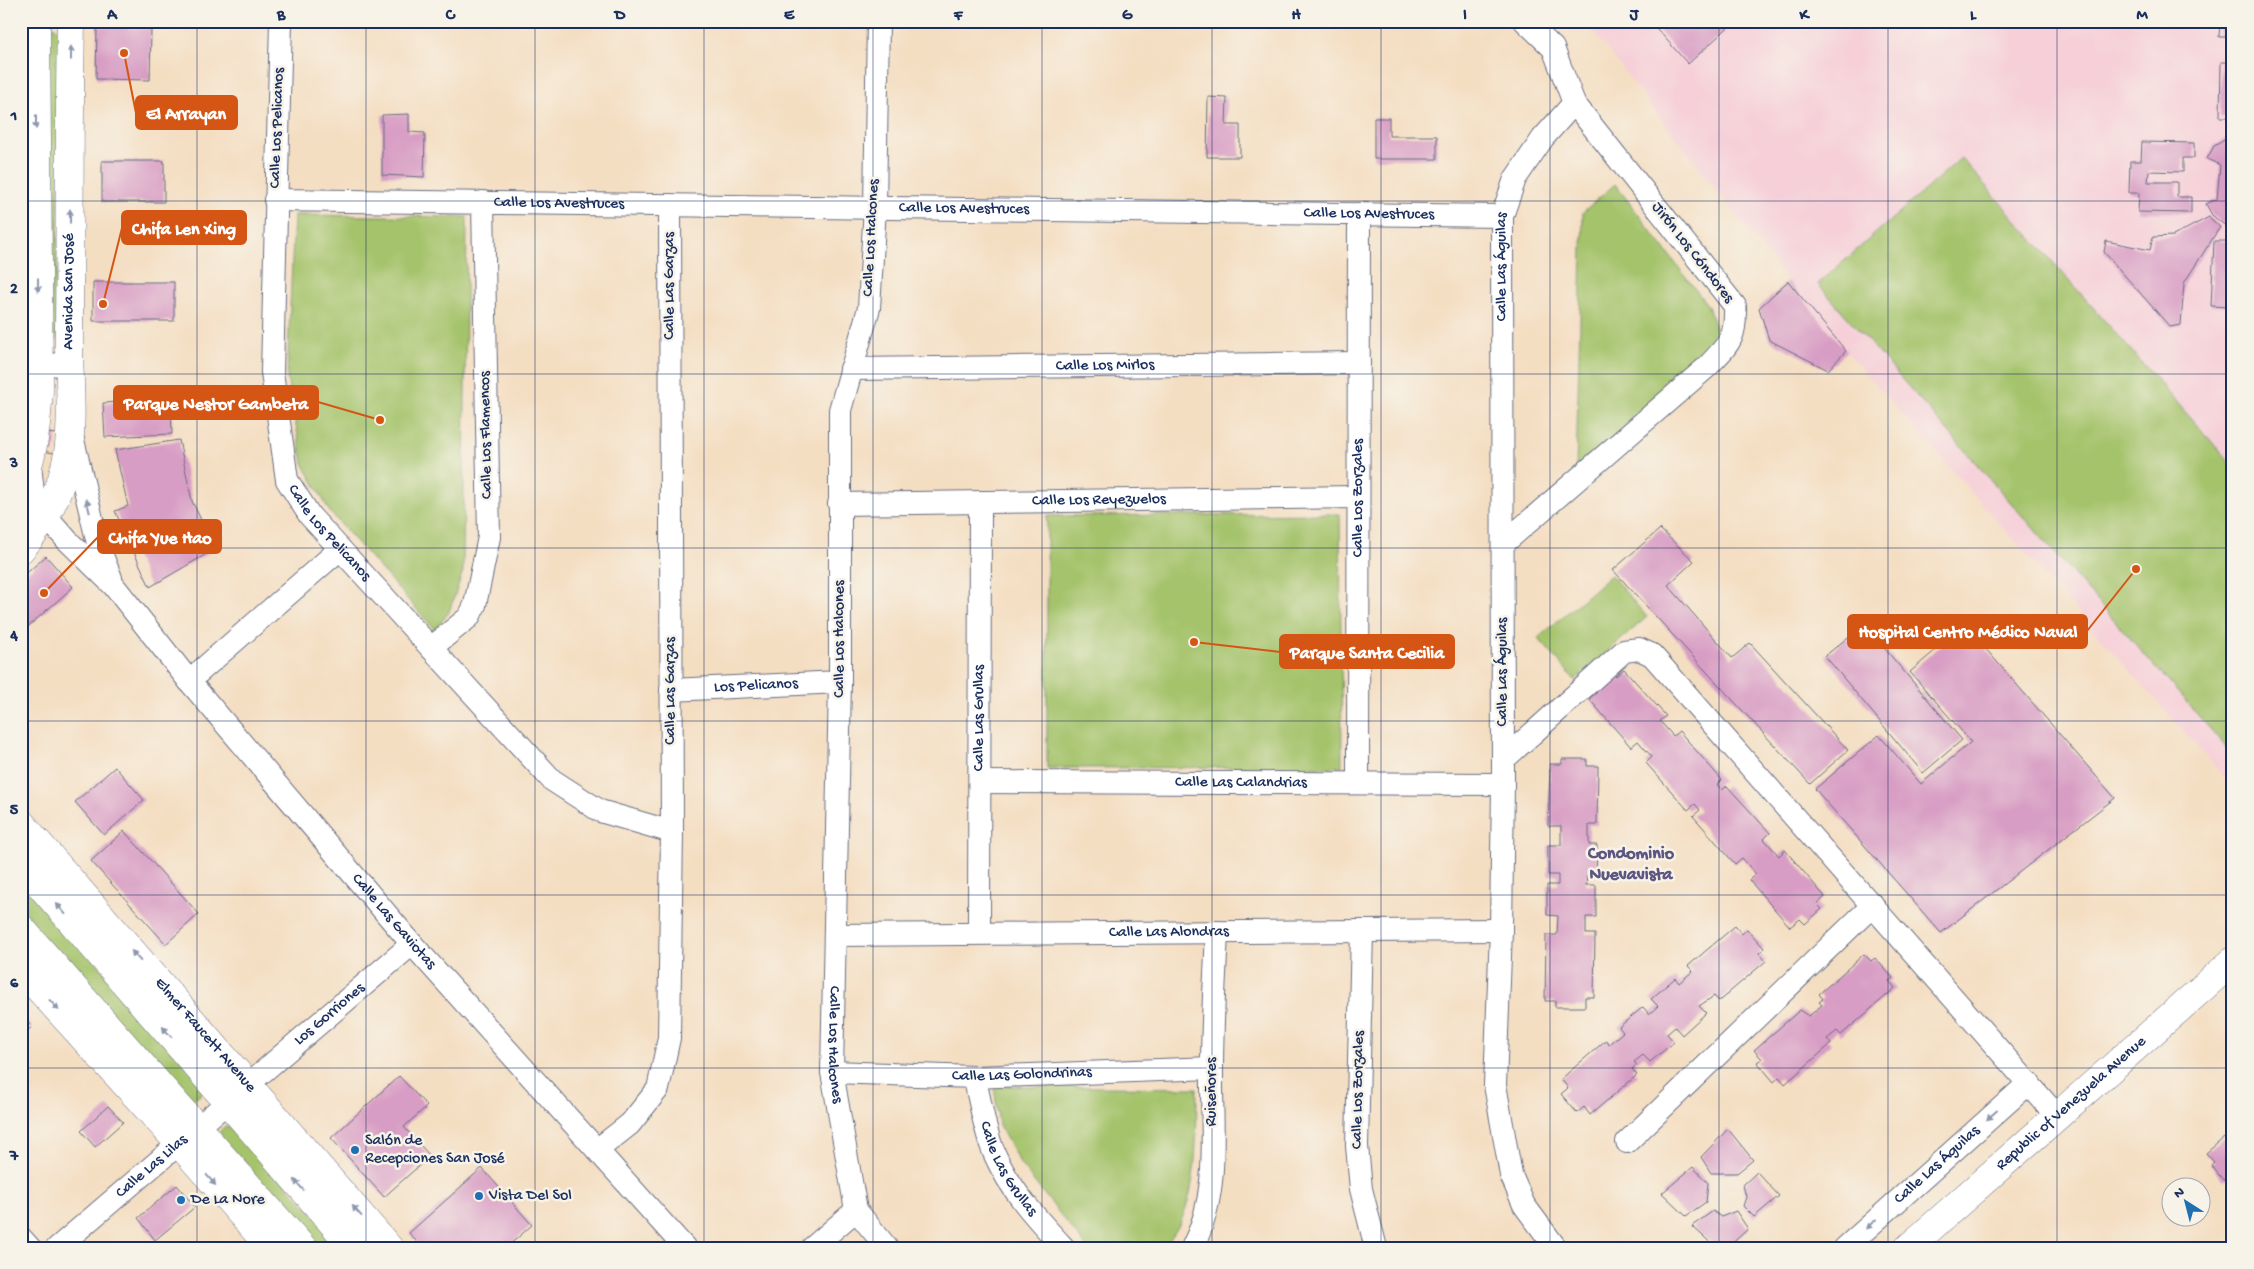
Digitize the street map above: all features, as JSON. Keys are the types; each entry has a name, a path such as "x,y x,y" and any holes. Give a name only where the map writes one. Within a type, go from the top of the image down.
{"main road":[{"name":"Avenida San José","path":"26,474 36,435 30,364 36,21"},
{"name":"Avenida San José","path":"21,549 37,531 46,516 64,470 71,430 68,365 71,21"},
{"name":"Elmer Faucett Avenue","path":"21,823 389,1248"},
{"name":"Elmer Faucett Avenue","path":"21,863 354,1248"},
{"path":"21,928 189,1135 271,1248"},
{"name":"Republic of Venezuela Avenue","path":"1908,1248 2233,960"},
{"path":"21,969 303,1248"}],"street":[{"name":"Calle Los Pelicanos","path":"281,21 272,372 287,480 310,516 552,780 600,811 672,832"},
{"name":"Calle Los Halcones","path":"878,21 875,207 869,308 840,410 840,682 832,1072 856,1210 887,1248"},
{"name":"Jirón Los Cóndores","path":"1503,544 1707,368 1732,340 1735,324 1735,306 1574,102 1552,48 1524,21"},
{"name":"Calle Las Águilas","path":"1556,1248 1524,1205 1511,1175 1504,1146 1495,1085 1501,930 1503,784 1502,216 1516,179 1543,138 1574,102"},
{"name":"Calle Los Avestruces","path":"275,200 1502,216"},
{"name":"Calle Los Flamencos","path":"431,648 469,617 475,605 489,537 483,202"},
{"name":"Calle Las Garzas","path":"597,1150 630,1124 658,1089 669,1038 672,832 670,205"},
{"name":"Calle Los Zorzales","path":"1358,783 1359,214"},
{"name":"Calle Los Mirlos","path":"851,369 1359,363"},
{"path":"30,364 68,365"},
{"name":"Calle Las Gaviotas","path":"71,430 99,548 114,586"},
{"name":"Calle Las Gaviotas","path":"26,474 46,516 67,540 114,586 189,681 412,944 685,1248"},
{"name":"Calle Los Reyezuelos","path":"840,504 1358,497"},
{"name":"Calle Las Grullas","path":"978,934 980,502"},
{"path":"189,681 340,549"},
{"path":"1503,760 1624,651 1639,649 1652,655 2057,1116"},
{"name":"Los Pelicanos","path":"671,690 840,682"},
{"name":"Calle Las Calandrias","path":"980,782 1503,784"},
{"path":"1627,1142 1873,905"},
{"name":"Calle Las Alondras","path":"835,935 1501,930"},
{"name":"Calle Los Zorzales","path":"1362,931 1357,1146 1361,1189 1376,1248"},
{"name":"Ruiseñores","path":"1192,1248 1203,1226 1212,1185 1212,1068 1216,932"},
{"name":"Los Gorriones","path":"247,1084 412,944"},
{"name":"Calle Las Golondrinas","path":"832,1072 974,1076 1212,1068"},
{"name":"Calle Las Grullas","path":"974,1076 994,1153 1012,1187 1036,1218 1064,1248"},
{"name":"Calle Las Águilas","path":"1845,1248 2028,1082"},
{"name":"Calle Las Lilas","path":"57,1248 247,1084"},
{"path":"812,1248 856,1210"},
{"path":"21,1238 30,1248"}],"shaded area":[{"path":"1585,21 2233,21 2233,787 1846,351 1788,281"}],"green space":[{"path":"54,26 61,35 56,340 52,345 45,35"},
{"path":"21,28 26,34 21,263"},
{"path":"1961,158 2233,466 2233,755 1818,284"},
{"path":"1615,184 1708,306 1716,331 1705,355 1576,469 1583,212"},
{"path":"294,215 467,217 463,571 449,612 435,630 330,512 303,463 287,377"},
{"path":"28,489 35,513 21,528 21,501"},
{"path":"1340,514 1342,767 1047,768 1047,516"},
{"path":"1611,575 1647,617 1575,680 1538,638"},
{"path":"21,876 207,1089 186,1107 21,919"},
{"path":"994,1086 1197,1088 1195,1158 1190,1192 1179,1225 1164,1248 1087,1248 1021,1165 999,1125"},
{"path":"225,1126 234,1128 345,1248 307,1248 217,1134"}],"building":[{"path":"1650,21 1735,21 1688,64"},
{"path":"2220,21 2233,21 2233,37 2219,37"},
{"path":"97,27 151,28 150,80 96,79"},
{"path":"2221,62 2233,62 2233,117 2220,117"},
{"path":"1208,97 1227,98 1226,125 1240,125 1240,157 1207,157"},
{"path":"409,114 409,132 425,133 424,177 382,175 382,115"},
{"path":"1374,118 1389,118 1389,136 1437,136 1437,159 1374,159"},
{"path":"2233,135 2233,232 2212,215 2206,204 2217,199 2220,165 2207,159 2214,146"},
{"path":"2142,142 2194,143 2194,158 2183,158 2183,172 2149,171 2148,182 2177,182 2177,197 2191,197 2191,213 2138,212 2139,193 2129,193 2130,161 2141,161"},
{"path":"102,161 164,161 164,202 102,202"},
{"path":"2209,217 2220,227 2184,283 2181,325 2170,327 2104,252 2106,241 2150,250 2153,237 2173,236"},
{"path":"2214,241 2228,241 2228,248 2233,248 2233,317 2228,316 2228,307 2211,306"},
{"path":"1788,281 1846,351 1828,370 1769,340 1759,308"},
{"path":"93,282 174,282 174,321 93,321"},
{"path":"171,399 172,434 105,437 103,403"},
{"path":"44,433 57,434 54,453 42,451"},
{"path":"179,440 192,501 215,549 150,587 115,511 128,506 115,450"},
{"path":"1660,529 1694,561 1668,585 1732,658 1750,643 1848,750 1810,784 1613,570"},
{"path":"46,556 73,587 21,633 21,578"},
{"path":"1864,624 1962,740 1923,773 1825,656"},
{"path":"1965,625 2115,798 1941,933 1815,789 1879,735 1921,784 1971,742 1910,672"},
{"path":"1624,669 1666,716 1660,721 1673,736 1679,731 1722,780 1717,785 1722,790 1727,786 1770,833 1764,839 1779,856 1785,850 1825,897 1817,904 1822,909 1805,924 1800,919 1790,927 1749,880 1756,874 1742,858 1735,864 1693,816 1700,810 1695,804 1688,810 1646,763 1652,757 1638,741 1631,747 1589,699 1597,692 1592,687 1611,671 1616,676"},
{"path":"1562,759 1587,759 1587,766 1598,766 1597,825 1589,825 1589,845 1597,845 1596,876 1587,876 1586,885 1596,885 1596,917 1586,917 1586,934 1595,934 1594,997 1585,997 1585,1007 1555,1007 1555,1001 1545,1001 1546,935 1557,935 1558,916 1547,915 1547,885 1558,885 1558,875 1548,875 1548,845 1561,845 1561,826 1548,826 1550,764 1562,764"},
{"path":"115,767 144,800 104,835 75,802"},
{"path":"124,831 199,914 166,944 91,861"},
{"path":"1735,926 1742,934 1747,929 1764,948 1759,953 1766,961 1719,1001 1714,996 1699,1006 1706,1013 1682,1035 1675,1027 1667,1034 1674,1042 1650,1062 1643,1055 1634,1062 1637,1065 1632,1069 1637,1075 1590,1115 1584,1107 1577,1113 1561,1094 1568,1088 1561,1079 1606,1040 1609,1044 1623,1032 1619,1027 1643,1007 1649,1014 1658,1006 1651,999 1675,978 1679,983 1693,971 1688,966"},
{"path":"1864,954 1871,961 1875,958 1893,978 1889,981 1895,988 1841,1035 1837,1031 1827,1039 1831,1044 1785,1084 1779,1077 1774,1082 1757,1062 1762,1059 1754,1050 1800,1010 1809,1016 1822,1005 1819,1002 1823,999 1819,994"},
{"path":"21,1015 32,1027 21,1036"},
{"path":"399,1076 427,1106 404,1127 430,1156 384,1197 331,1138"},
{"path":"108,1106 123,1122 95,1147 81,1131"},
{"path":"1728,1129 1753,1160 1737,1173 1711,1173 1701,1157"},
{"path":"2224,1138 2229,1144 2233,1141 2233,1186 2226,1178 2223,1180 2211,1165 2214,1162 2206,1153"},
{"path":"1693,1167 1708,1183 1706,1202 1686,1216 1662,1193"},
{"name":"Vista Del Sol","path":"482,1168 532,1225 506,1248 422,1248 409,1233"},
{"path":"1757,1172 1779,1196 1754,1217 1743,1206 1746,1197 1743,1185"},
{"path":"177,1185 195,1207 155,1240 138,1218"},
{"path":"1713,1211 1721,1217 1736,1211 1748,1229 1727,1248 1715,1247 1692,1226"}],"place":[{"name":"El Arrayan","path":"124,53"},
{"name":"Chifa Len Xing","path":"103,304"},
{"name":"Parque Nestor Gambeta","path":"380,420"},
{"name":"Hospital Centro Médico Naval","path":"2136,569"},
{"name":"Chifa Yue Hao","path":"44,593"},
{"name":"Parque Santa Cecilia","path":"1194,642"},
{"name":"Salón de Recepciones San José","path":"355,1150"},
{"name":"Vista Del Sol","path":"479,1196"},
{"name":"De La Nore","path":"181,1200"}],"district":[{"name":"Condominio Nuevavista","path":"1631,864"}]}
